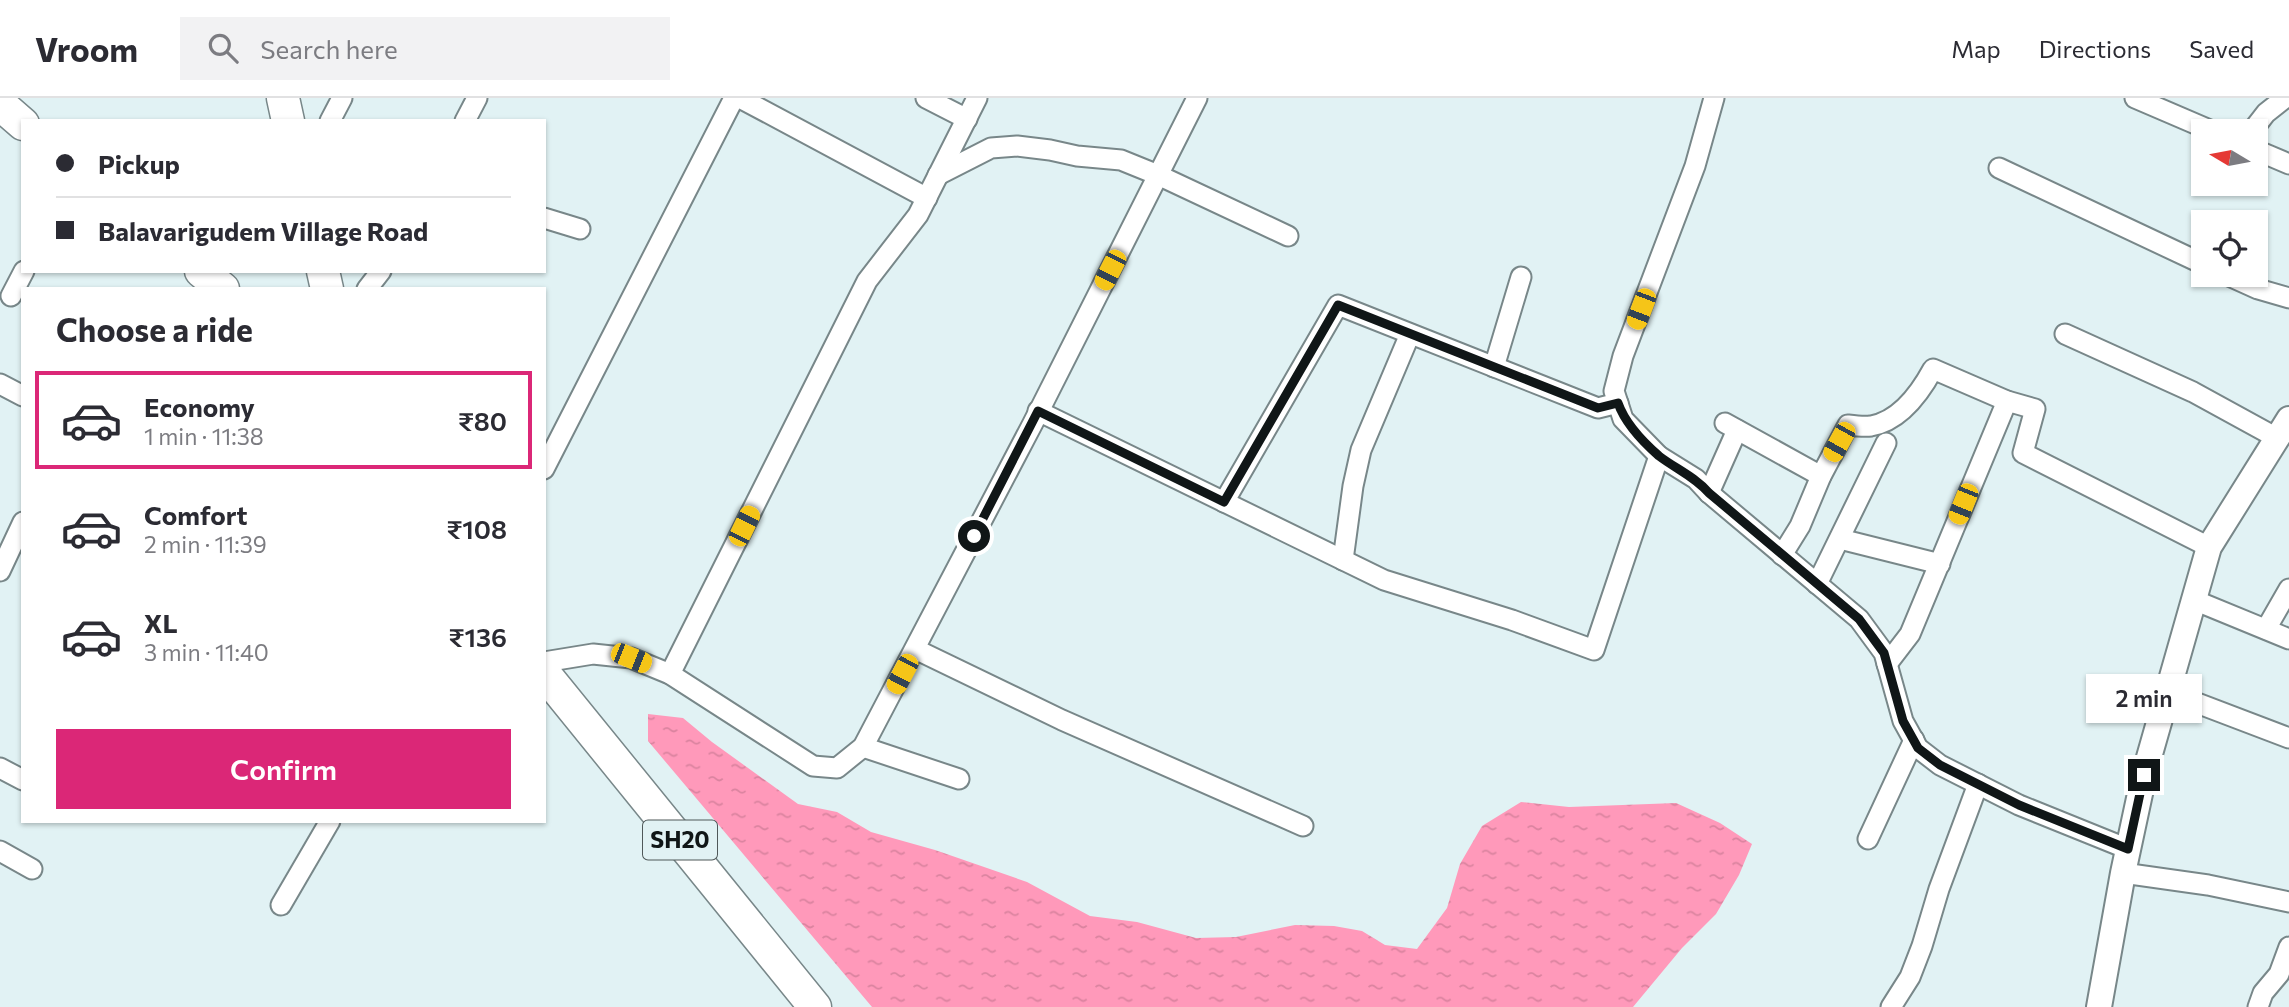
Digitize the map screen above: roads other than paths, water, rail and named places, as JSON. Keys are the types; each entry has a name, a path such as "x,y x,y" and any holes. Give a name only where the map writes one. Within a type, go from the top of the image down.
{"main road":[{"path":"283,98 288,119"},
{"path":"0,104 21,122"},
{"path":"203,273 221,287"},
{"name":"SH20","path":"546,675 815,1007"}],"street":[{"path":"331,119 342,98"},
{"path":"466,119 477,98"},
{"path":"546,465 734,98"},
{"path":"740,98 927,198"},
{"path":"926,98 967,118"},
{"path":"670,674 867,281 904,234 927,198 977,98"},
{"path":"546,663 593,654 631,658 670,674 813,766 837,768 863,747 1038,411 1196,98"},
{"path":"1714,98 1695,166 1623,356 1614,391 1623,419 1659,456 1696,479 1709,493 1859,619 1884,653 1903,721 1918,748 1940,765 2125,861 2208,885 2289,902"},
{"path":"2135,98 2191,122"},
{"path":"2261,119 2285,98"},
{"path":"938,175 991,148 1017,146 1121,160 1288,236"},
{"path":"2268,155 2289,164"},
{"path":"1999,168 2191,258"},
{"path":"546,219 580,229"},
{"path":"11,296 23,273"},
{"path":"369,287 379,273"},
{"path":"1494,367 1521,277"},
{"path":"2254,287 2289,298"},
{"path":"1224,502 1338,305 1598,408 1618,403"},
{"path":"1343,559 1353,486 1362,450 1410,334"},
{"path":"2065,334 2284,432 2209,547 2144,775 2125,861 2099,1007"},
{"path":"1782,555 1800,526 1821,476 1848,425 1871,426 1895,418 1924,385 1933,369 2007,401 2035,409 2023,453 2209,547"},
{"path":"0,384 21,395"},
{"path":"1887,664 1910,634 2007,401"},
{"path":"1038,411 1384,580 1512,620 1594,650 1659,456"},
{"path":"1709,493 1731,426 1821,476"},
{"path":"1817,584 1886,443"},
{"path":"0,571 21,526"},
{"path":"1840,539 1940,564"},
{"path":"2266,629 2289,589"},
{"path":"2194,600 2289,639"},
{"path":"915,649 1062,720 1303,826"},
{"path":"2168,692 2289,738"},
{"path":"1868,839 1914,740"},
{"path":"863,747 959,779"},
{"path":"0,768 21,779"},
{"path":"1891,1007 1910,977 1978,784"},
{"path":"281,905 329,823"},
{"path":"0,851 32,869"},
{"path":"2258,1007 2263,993 2279,974 2289,947"}],"water":[{"path":"648,714 683,718 798,804 837,812 871,832 935,850 1027,882 1090,916 1137,922 1196,938 1236,937 1295,925 1334,926 1362,931 1385,945 1417,949 1447,908 1460,864 1482,826 1521,802 1569,807 1676,803 1720,823 1752,844 1739,875 1716,914 1682,948 1633,1007 872,1007 648,741"}]}
